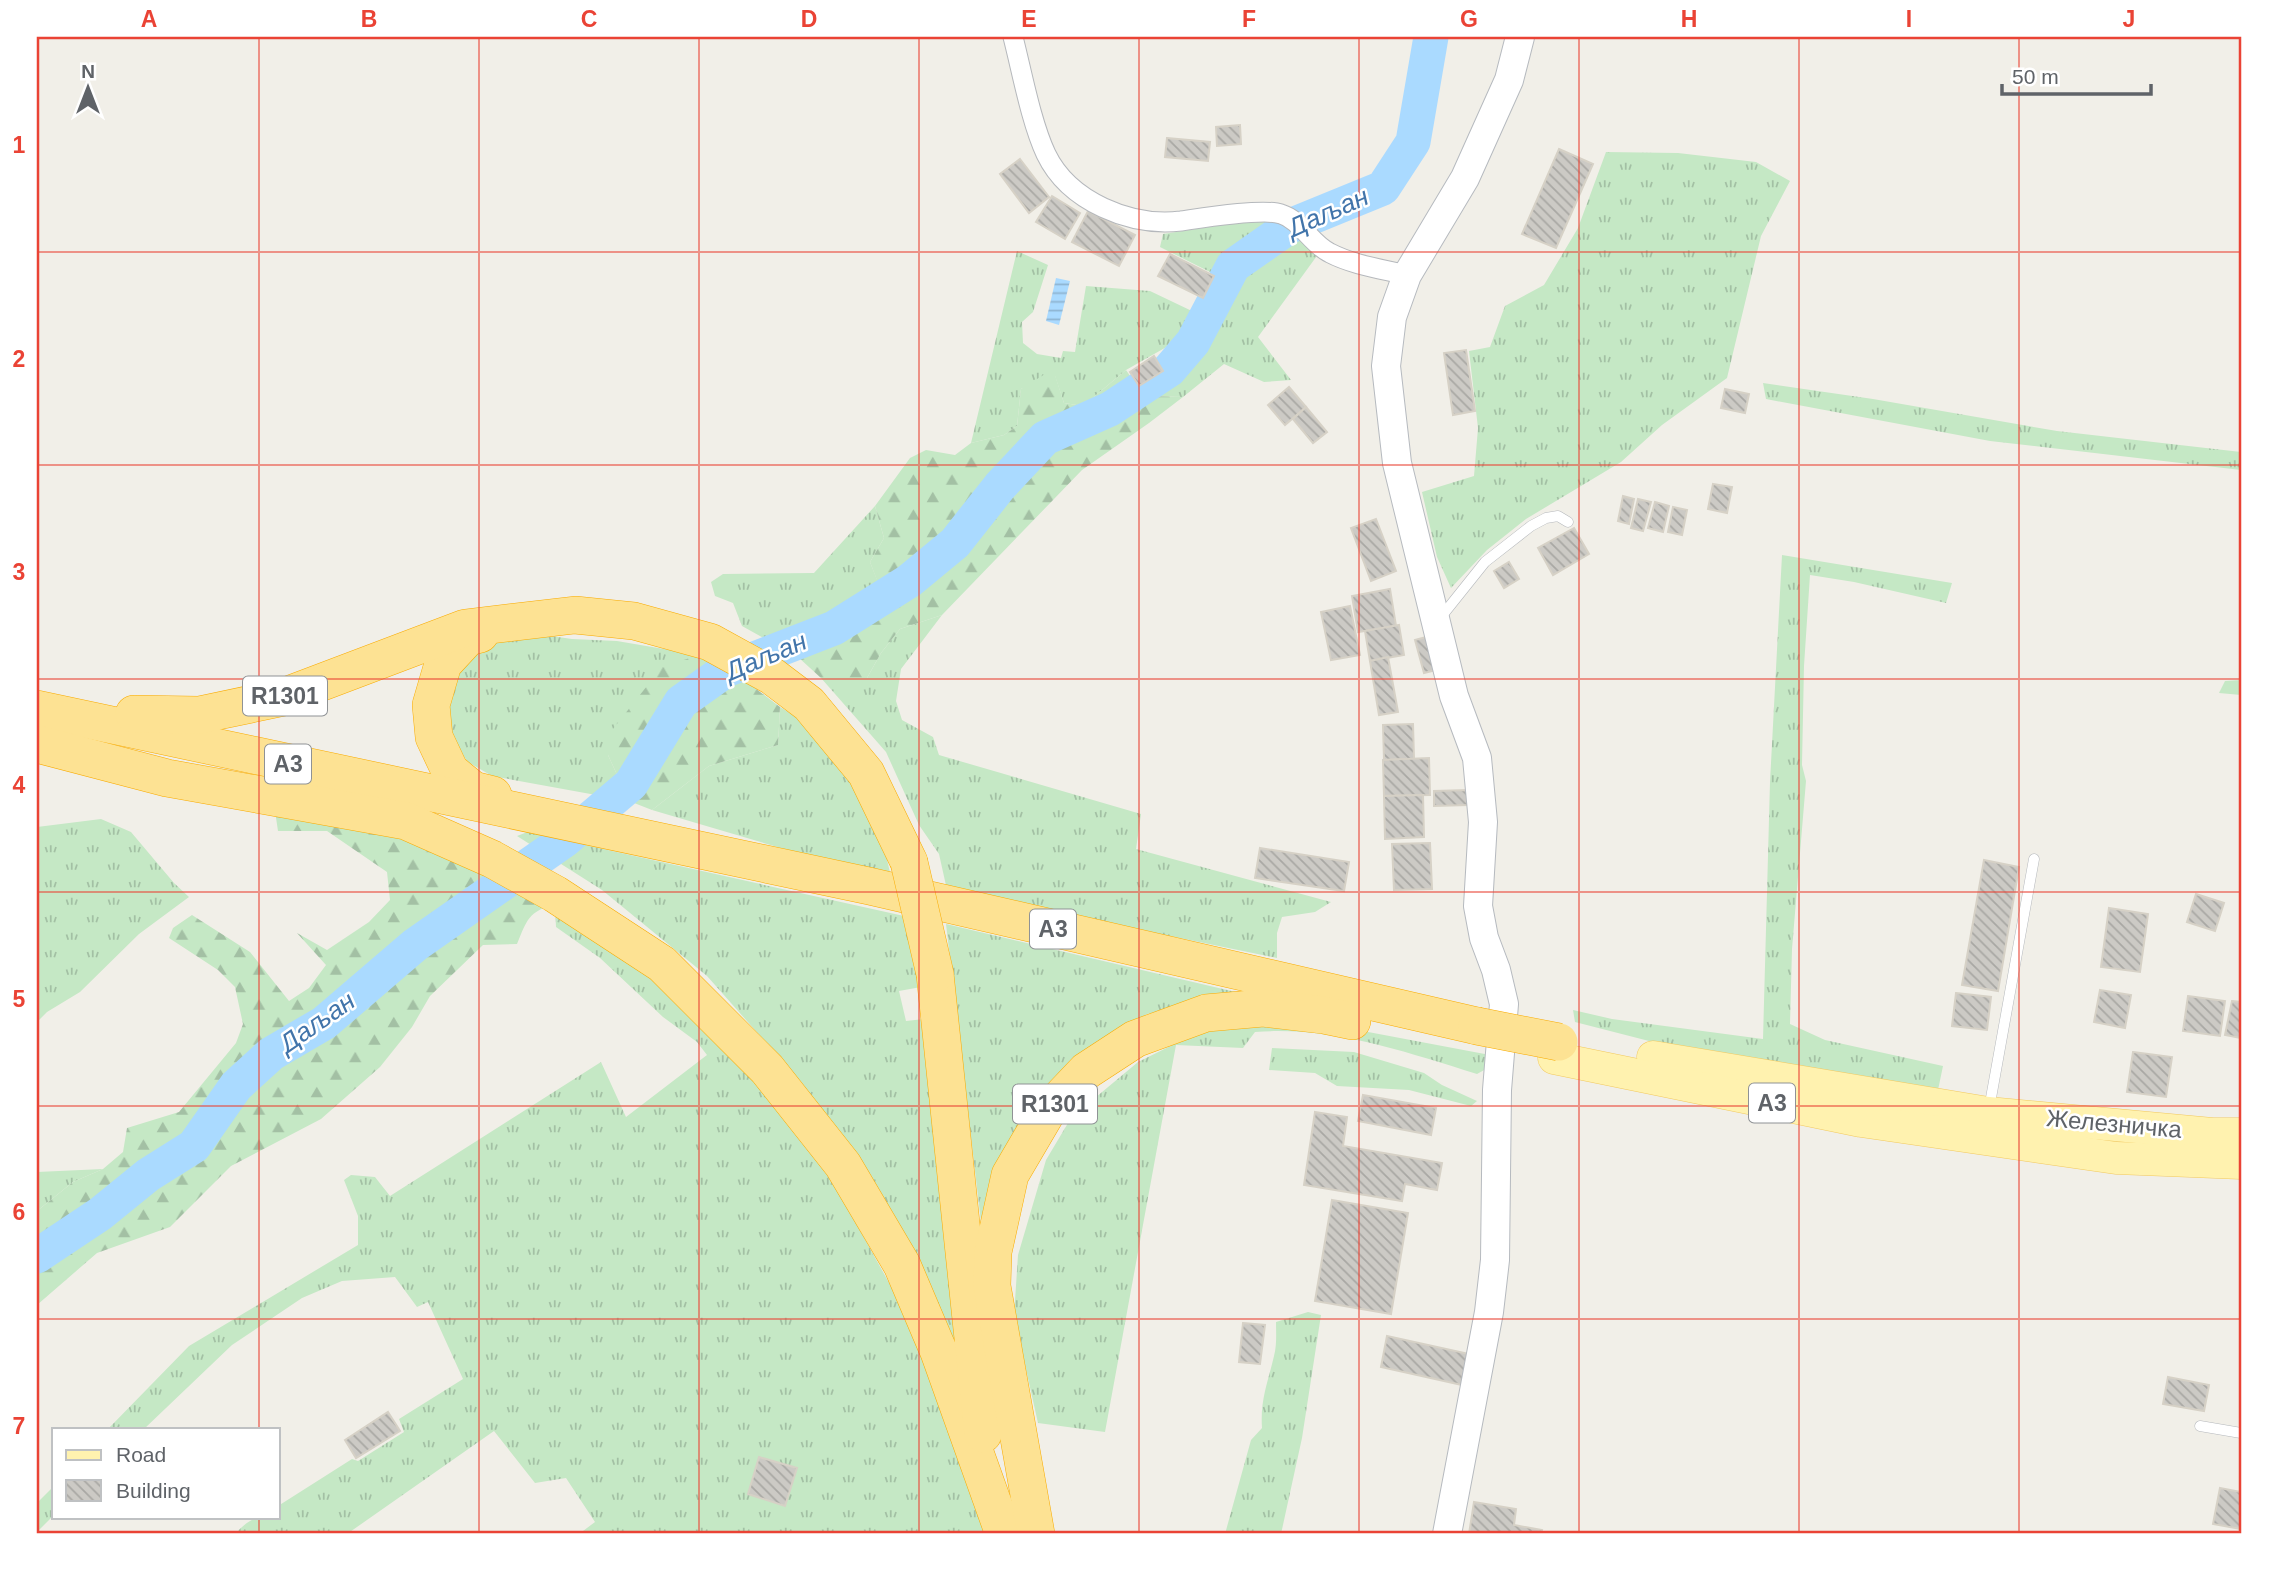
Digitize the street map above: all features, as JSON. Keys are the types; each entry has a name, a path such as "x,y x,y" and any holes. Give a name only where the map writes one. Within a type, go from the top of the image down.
{"highway":[{"name":"R1301","path":"37,695 128,714 199,715 279,698 465,628 575,615 634,621 710,642 772,676 809,704 866,773 909,862 935,974 984,1440 1005,1534"},
{"name":"R1301","path":"525,620 468,637 443,664 431,705 434,737 450,771 473,790 540,819"},
{"name":"A3","path":"37,709 540,819 869,886 1474,1037"},
{"name":"A3","path":"37,732 164,760 431,807 540,819"},
{"name":"R1301","path":"37,744 167,778 406,821 492,859 555,894 662,964 767,1069 843,1165 902,1265 939,1352 1005,1534"},
{"name":"A3","path":"629,837 864,900 1474,1037 1557,1050"},
{"name":"R1301","path":"1035,1534 992,1286 993,1252 1010,1175 1047,1112 1086,1071 1135,1039 1206,1013 1264,1008 1474,1037"},
{"name":"R1301","path":"952,1119 1006,1447 1035,1534"}],"main road":[{"name":"A3","path":"1557,1050 1990,1126"},
{"name":"Железничка","path":"1990,1126 2241,1134"},
{"name":"Железничка","path":"1990,1126 2116,1158 2241,1163"}],"street":[{"path":"1013,37 1046,155 1064,179 1085,198 1119,214 1148,222 1280,213 1294,221 1316,244 1331,254 1406,275"},
{"path":"1447,1534 1489,1312 1495,1260 1497,1090 1504,1004 1496,970 1484,938 1478,906 1483,822 1477,758 1454,696 1397,463 1386,366 1392,317 1406,275 1465,178 1509,80 1520,37"}],"lane":[{"path":"1436,624 1485,562 1531,526 1546,518 1558,516 1568,522"},
{"path":"1990,1126 2034,859"},
{"path":"2200,1426 2241,1433"}],"green space":[{"path":"1606,152 1678,153 1756,162 1790,181 1761,236 1727,378 1662,425 1621,462 1526,519 1487,550 1451,588 1437,557 1422,492 1474,476 1478,428 1469,351 1490,347 1505,306 1544,285 1578,228"},
{"path":"1267,218 1282,221 1319,253 1258,337 1291,380 1264,382 1224,364 1183,397 1143,396 1168,379 1190,357 1177,341 1126,370 1083,406 1064,403 1055,376 1021,389 1017,426 1004,435 971,443 1017,251 1048,265 1033,312 1022,322 1023,343 1037,354 1061,358 1063,351 1075,352 1086,286 1150,291 1194,312 1201,311 1218,276 1160,247 1163,234"},
{"path":"1126,370 1144,396 1183,397 1082,470 942,615 900,629 881,653 867,678 821,678 798,657 792,636 833,617 878,583 870,562 884,538 875,506 910,458 926,450 955,455 971,443 1004,435 1017,426 1021,389 1045,374 1055,375 1064,403 1083,406"},
{"path":"1763,383 2057,431 2241,452 2241,470 1990,441 1766,399"},
{"path":"875,506 884,538 870,562 878,582 833,617 792,636 798,657 742,626 733,603 715,596 711,582 723,574 814,573"},
{"path":"1782,555 1952,583 1946,603 1810,575 1804,666 1802,765 1806,781 1792,949 1790,1024 1825,1040 1943,1066 1938,1090 1649,1041 1575,1022 1573,1010 1612,1019 1763,1039 1770,782"},
{"path":"942,615 901,669 896,701 902,720 933,737 939,755 1141,814 1136,849 1331,902 1315,912 1282,917 1277,933 1277,958 947,890 939,854 919,825 886,752 821,678 867,678 881,653 900,629"},
{"path":"530,633 572,639 617,641 699,655 608,755 629,801 492,776 468,762 452,742 446,688 459,661 494,640"},
{"path":"699,655 747,682 780,707 778,745 709,766 652,810 629,801 608,755 609,734 662,667"},
{"path":"2241,680 2241,695 2219,693 2225,681"},
{"path":"780,707 805,722 837,754 880,829 891,877 876,876 652,810 709,766 778,745"},
{"path":"275,811 351,815 555,904 539,910 530,918 517,944 483,945 430,996 412,1027 380,1067 321,1119 231,1166 170,1227 97,1253 37,1305 37,1211 73,1182 103,1169 123,1152 127,1128 179,1112 236,1043 243,1024 235,987 218,970 169,938 173,928 192,915 250,952 289,1001 309,988 326,965 297,933 327,950 369,922 390,900 387,872 327,831 278,831"},
{"path":"101,819 131,832 189,897 139,934 80,992 47,1012 37,1022 37,827"},
{"path":"530,831 904,916 921,987 899,991 906,1021 924,1019 968,1389 946,1324 893,1213 802,1083 707,976 602,890 517,836"},
{"path":"555,904 621,946 766,1086 836,1187 924,1346 994,1534 579,1534 595,1522 566,1478 535,1483 494,1431 347,1534 235,1534 254,1519 280,1518 280,1505 352,1459 358,1461 404,1432 399,1419 463,1379 428,1302 417,1307 395,1277 342,1281 302,1298 232,1345 145,1428 109,1428 189,1346 358,1245 358,1216 344,1180 351,1175 375,1177 390,1196 601,1062 626,1117 707,1055 697,1042 663,1017 600,958 556,927"},
{"path":"946,924 1240,993 1147,1014 1082,1053 994,1172 981,1222"},
{"path":"1310,1021 1490,1055 1486,1069 1477,1074 1368,1042 1312,1033 1255,1032 1243,1048 1176,1045 1105,1432 1038,1423 1014,1316 1018,1255 1046,1160 1071,1118 1138,1062 1213,1025"},
{"path":"1272,1048 1354,1052 1424,1073 1442,1085 1477,1101 1471,1106 1409,1090 1337,1086 1315,1073 1269,1070"},
{"path":"103,1169 73,1182 37,1211 37,1172"},
{"path":"1308,1312 1321,1315 1302,1438 1281,1534 1225,1534 1251,1440 1262,1428 1263,1400 1276,1348 1276,1322"},
{"path":"52,1488 52,1517 37,1532 37,1503"}],"water":[{"path":"1056,278 1070,281 1059,325 1046,321"}],"building":[{"path":"1240,125 1241,144 1217,146 1216,127"},
{"path":"1167,138 1210,142 1208,161 1165,157"},
{"path":"1559,149 1593,164 1556,248 1522,234"},
{"path":"1020,159 1049,197 1029,213 1000,174"},
{"path":"1052,196 1080,213 1065,239 1036,222"},
{"path":"1088,211 1135,235 1119,266 1072,242"},
{"path":"1170,254 1214,276 1203,298 1158,276"},
{"path":"1466,350 1475,411 1453,415 1444,353"},
{"path":"1154,356 1163,371 1139,386 1130,372"},
{"path":"1289,387 1306,407 1285,425 1268,405"},
{"path":"1725,389 1749,394 1745,413 1721,408"},
{"path":"1306,407 1327,432 1313,443 1293,419"},
{"path":"1713,484 1732,487 1727,513 1708,509"},
{"path":"1623,496 1634,499 1629,524 1618,521"},
{"path":"1638,499 1651,502 1643,531 1631,528"},
{"path":"1655,502 1669,506 1663,532 1648,528"},
{"path":"1673,507 1687,510 1682,535 1668,532"},
{"path":"1376,519 1396,571 1371,581 1351,528"},
{"path":"1574,528 1589,554 1553,575 1538,548"},
{"path":"1509,562 1519,579 1504,588 1494,571"},
{"path":"1390,589 1396,626 1358,632 1352,596"},
{"path":"1350,606 1360,655 1331,660 1321,612"},
{"path":"1399,625 1404,655 1370,661 1365,631"},
{"path":"1430,636 1440,669 1424,673 1415,640"},
{"path":"1388,657 1398,712 1379,715 1370,661"},
{"path":"1413,724 1414,759 1384,760 1383,725"},
{"path":"1429,758 1430,795 1384,796 1383,760"},
{"path":"1468,790 1468,805 1434,806 1434,791"},
{"path":"1423,795 1424,837 1385,839 1384,796"},
{"path":"1430,843 1432,889 1394,890 1392,844"},
{"path":"1260,848 1349,862 1344,891 1255,878"},
{"path":"1984,860 2019,867 1998,991 1962,985"},
{"path":"2196,894 2224,903 2215,931 2187,922"},
{"path":"2109,908 2148,914 2140,972 2101,967"},
{"path":"2100,990 2131,995 2125,1028 2094,1022"},
{"path":"1956,993 1991,997 1987,1030 1952,1026"},
{"path":"2188,996 2225,1001 2220,1036 2183,1031"},
{"path":"2232,1001 2241,1002 2241,1038 2225,1035"},
{"path":"2133,1052 2172,1057 2166,1097 2127,1092"},
{"path":"1363,1095 1436,1108 1431,1135 1358,1121"},
{"path":"1315,1112 1347,1117 1343,1146 1442,1163 1437,1190 1405,1184 1402,1201 1304,1185"},
{"path":"1332,1200 1408,1213 1391,1314 1315,1301"},
{"path":"1243,1323 1265,1325 1260,1364 1239,1362"},
{"path":"1387,1336 1469,1354 1462,1385 1381,1367"},
{"path":"2168,1377 2209,1385 2204,1411 2163,1404"},
{"path":"388,1412 400,1431 356,1458 345,1440"},
{"path":"759,1457 797,1468 785,1506 748,1494"},
{"path":"2220,1488 2241,1492 2241,1529 2213,1524"},
{"path":"1474,1502 1516,1509 1514,1525 1542,1530 1541,1534 1469,1534"}],"waterway":[{"name":"Даљан","path":"37,1256 100,1214 148,1175 194,1146 236,1086 271,1054 324,1023 415,945 565,840 631,784 681,702 726,670 834,628 909,581 955,543 1000,486 1045,438 1110,409 1169,370 1193,342 1233,266 1290,226 1383,188 1413,142 1431,37"}]}
